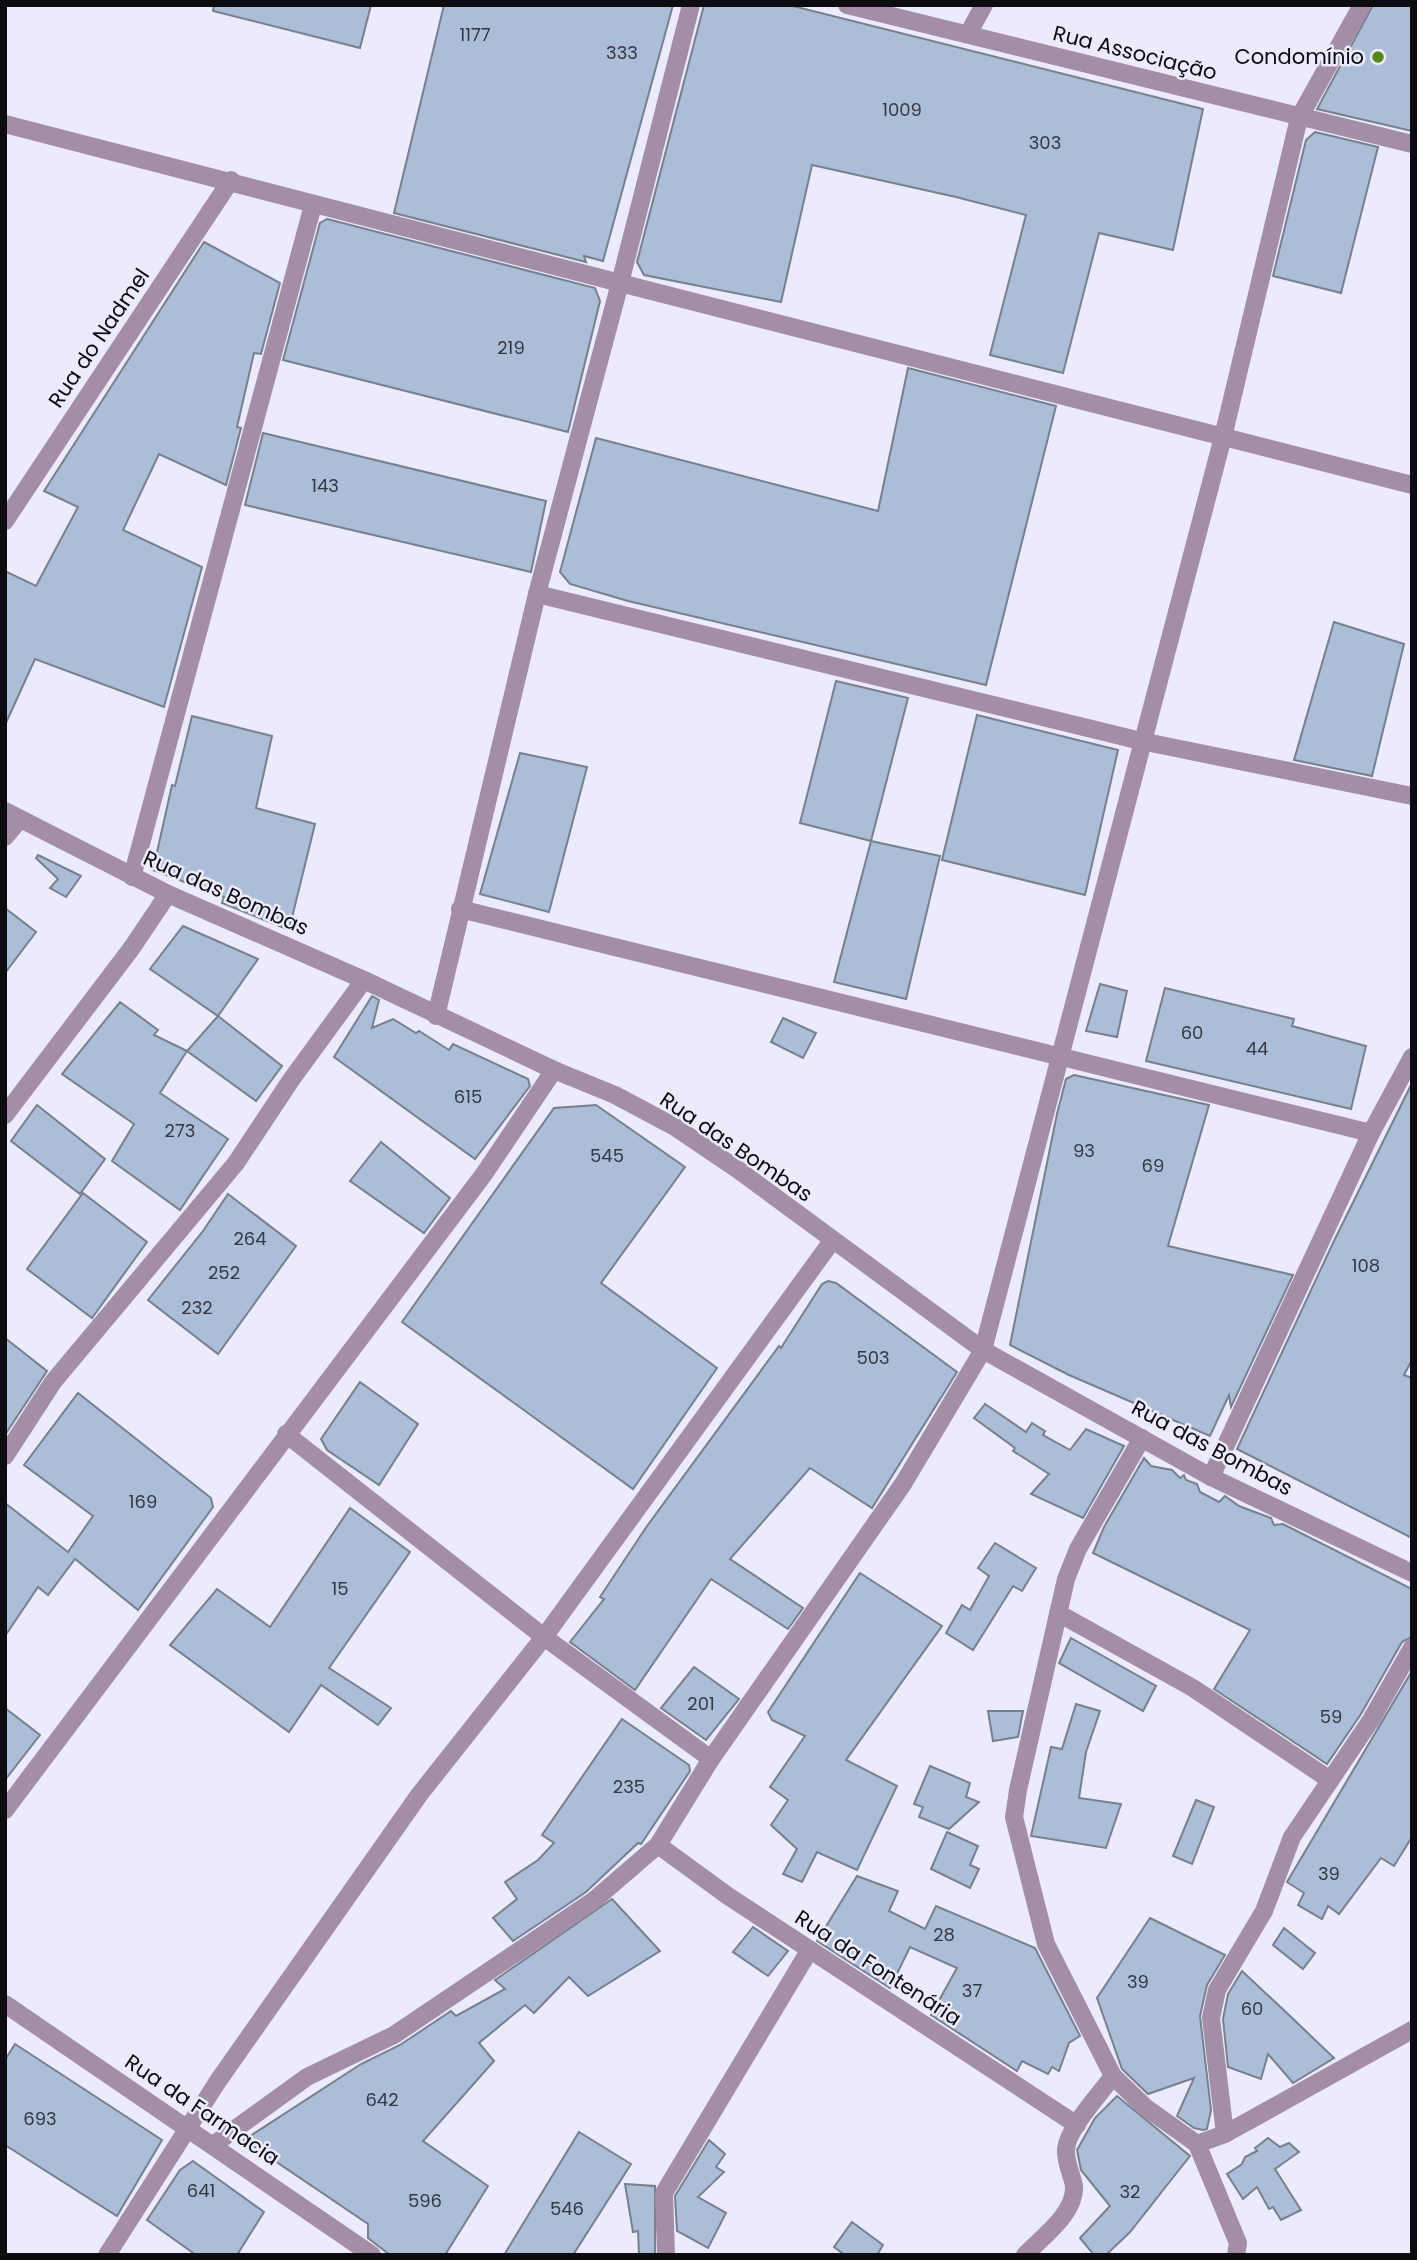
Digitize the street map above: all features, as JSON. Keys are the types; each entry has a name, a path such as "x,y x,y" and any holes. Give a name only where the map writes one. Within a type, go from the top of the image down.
{"street":[{"path":"436,1016 537,594 691,5"},
{"name":"Rua Associação","path":"847,5 1412,144"},
{"path":"968,34 984,5"},
{"path":"213,2145 307,2077 394,2035 593,1901 658,1845 711,1759 872,1530 983,1350 1223,437 1299,118 1362,5"},
{"path":"5,124 1412,485"},
{"name":"Rua do Nadmel","path":"5,521 231,180"},
{"path":"132,877 313,205"},
{"path":"537,594 1141,741 1412,796"},
{"path":"5,837 13,815"},
{"name":"Rua das Bombas","path":"13,815 168,894 364,980 554,1070 615,1095 675,1128 737,1169 983,1350 1211,1477 1412,1573"},
{"path":"5,1115 131,949 168,894"},
{"path":"460,909 1371,1133"},
{"path":"5,1456 53,1382 236,1163 291,1080 364,980"},
{"path":"1211,1477 1371,1133 1412,1057"},
{"path":"5,1810 484,1174 554,1070"},
{"path":"107,2255 134,2218 187,2129 419,1796 544,1637 832,1241"},
{"path":"286,1434 544,1637 711,1759"},
{"path":"1142,1438 1078,1549 1058,1613 1013,1818 1046,1944 1113,2076 1145,2107 1197,2144 1238,2243 1236,2255"},
{"path":"1058,1613 1193,1688 1330,1780"},
{"path":"1224,2134 1211,2018 1217,1990 1264,1910 1292,1837 1378,1708 1412,1648"},
{"name":"Rua da Fontenária","path":"658,1845 809,1951 1077,2125"},
{"path":"666,2255 664,2193 809,1951"},
{"name":"Rua da Farmacia","path":"5,2004 372,2255"},
{"path":"1197,2144 1224,2134 1412,2030"},
{"path":"1025,2255 1065,2213 1073,2200 1074,2186 1066,2149 1077,2125 1113,2076"}],"building":[{"path":"214,5 371,5 360,48 213,11"},
{"path":"444,5 673,5 603,261 584,256 586,262 394,213"},
{"path":"704,5 789,5 1203,109 1173,250 1099,233 1063,373 990,355 1026,215 956,197 812,165 781,302 644,275 637,262"},
{"name":"Condomínio","path":"1373,5 1412,5 1412,131 1317,109"},
{"path":"1315,132 1378,147 1341,293 1273,276 1306,140"},
{"path":"327,219 595,288 600,301 568,432 283,360 320,223"},
{"path":"204,242 280,283 261,354 254,353 237,427 241,428 226,485 159,454 123,530 202,567 164,707 35,659 5,725 5,571 36,586 78,507 44,491"},
{"path":"908,368 1056,406 986,685 628,601 570,584 560,572 596,438 878,511"},
{"path":"263,433 546,501 531,572 245,505"},
{"path":"1334,622 1404,644 1372,776 1294,760"},
{"path":"836,681 908,698 871,841 800,823"},
{"path":"977,715 1118,750 1085,895 942,860"},
{"path":"192,716 272,736 256,808 315,824 289,930 222,903 224,897 153,870 172,785 175,786"},
{"path":"520,753 587,767 549,912 480,894"},
{"path":"871,841 940,856 906,999 834,982"},
{"path":"38,855 81,876 66,897 50,888 58,879 36,858"},
{"path":"5,908 36,932 5,973"},
{"path":"183,926 258,959 218,1016 150,969"},
{"path":"1100,984 1127,991 1117,1037 1086,1031"},
{"path":"1165,988 1294,1019 1292,1026 1366,1046 1351,1109 1146,1061"},
{"path":"372,996 379,1000 372,1028 393,1019 449,1050 453,1044 528,1079 530,1086 475,1159 334,1057"},
{"path":"120,1002 158,1030 154,1035 187,1051 160,1093 228,1139 180,1210 112,1161 134,1124 62,1074"},
{"path":"218,1016 282,1066 256,1101 187,1051"},
{"path":"783,1018 816,1033 803,1058 771,1042"},
{"path":"1074,1075 1209,1105 1168,1246 1293,1275 1231,1407 1229,1395 1210,1436 1069,1375 1010,1345 1057,1114 1066,1079"},
{"path":"1412,1083 1412,1360 1404,1375 1412,1378 1412,1538 1237,1449 1333,1243"},
{"path":"37,1105 105,1159 80,1194 11,1141"},
{"path":"596,1105 685,1167 601,1283 717,1368 633,1489 402,1322 554,1108"},
{"path":"381,1142 450,1198 424,1233 350,1181"},
{"path":"83,1193 147,1242 92,1318 27,1269"},
{"path":"228,1194 296,1246 218,1354 148,1300 203,1231"},
{"path":"828,1281 836,1283 957,1372 872,1508 810,1468 730,1559 803,1608 788,1629 711,1579 635,1690 570,1642 604,1599 600,1597 647,1526 779,1346 781,1348 822,1284"},
{"path":"5,1338 47,1371 5,1435"},
{"path":"360,1382 418,1424 379,1485 327,1450 321,1439"},
{"path":"78,1393 211,1498 213,1507 138,1610 75,1559 48,1595 38,1587 5,1636 5,1503 68,1552 93,1516 24,1465"},
{"path":"985,1404 1026,1432 1032,1423 1045,1431 1043,1435 1070,1450 1086,1429 1124,1446 1083,1518 1031,1494 1049,1474 1013,1451 1015,1448 974,1418"},
{"path":"1144,1458 1151,1466 1172,1470 1180,1478 1184,1475 1186,1480 1197,1484 1200,1492 1219,1502 1225,1496 1239,1506 1271,1518 1274,1525 1283,1524 1412,1589 1412,1637 1402,1642 1361,1714 1327,1764 1214,1689 1250,1630 1093,1553 1104,1527"},
{"path":"350,1508 410,1552 329,1668 391,1708 378,1725 321,1685 289,1732 170,1645 217,1589 270,1627"},
{"path":"995,1543 1036,1568 1022,1591 1013,1586 973,1650 946,1633 962,1605 970,1610 989,1576 978,1568"},
{"path":"860,1573 942,1626 846,1760 897,1786 857,1870 817,1852 802,1882 783,1874 797,1849 771,1825 788,1800 770,1787 805,1736 772,1720 768,1712"},
{"path":"1071,1638 1156,1686 1143,1711 1059,1663"},
{"path":"694,1667 739,1699 706,1740 661,1708"},
{"path":"1412,1671 1412,1837 1394,1866 1381,1858 1339,1914 1328,1906 1322,1919 1298,1905 1304,1893 1287,1882"},
{"path":"1076,1704 1100,1711 1086,1752 1079,1798 1121,1804 1106,1848 1031,1836 1051,1747 1062,1749"},
{"path":"5,1708 40,1735 5,1780"},
{"path":"988,1711 1023,1711 1018,1737 993,1741"},
{"path":"622,1719 689,1765 690,1771 641,1844 638,1843 586,1892 513,1941 493,1918 517,1899 505,1882 538,1860 554,1843 542,1835"},
{"path":"930,1766 970,1783 966,1797 979,1802 949,1829 919,1817 923,1807 914,1804"},
{"path":"1196,1800 1214,1807 1192,1864 1173,1856"},
{"path":"947,1832 978,1846 970,1865 979,1869 970,1888 931,1869"},
{"path":"857,1876 898,1891 889,1911 925,1929 936,1906 1035,1948 1080,2036 1069,2043 1059,2071 1052,2067 1048,2074 1022,2061 1017,2071 931,2015 957,1968 910,1947 890,1988 817,1941"},
{"path":"612,1899 660,1951 588,1996 569,1977 534,2013 525,2005 479,2043 494,2061 423,2141 488,2186 445,2255 390,2255 368,2238 368,2224 244,2140 361,2064 400,2045 451,2011 456,2016 505,1989 495,1980"},
{"path":"1150,1918 1225,1955 1207,1985 1200,2016 1211,2110 1207,2129 1194,2128 1177,2116 1194,2078 1148,2094 1122,2069 1097,1998"},
{"path":"753,1927 788,1951 768,1976 733,1952"},
{"path":"1284,1928 1315,1953 1303,1969 1273,1945"},
{"path":"1242,1971 1334,2058 1293,2083 1268,2054 1261,2079 1228,2067 1223,2019 1228,1994"},
{"path":"15,2044 162,2140 117,2216 5,2145 5,2060"},
{"path":"1117,2096 1190,2156 1130,2232 1106,2255 1094,2255 1080,2238 1110,2206 1081,2170 1077,2150 1095,2118"},
{"path":"579,2132 631,2164 573,2255 504,2255"},
{"path":"1268,2138 1280,2147 1289,2143 1299,2152 1275,2169 1301,2210 1281,2220 1273,2207 1269,2209 1257,2187 1243,2199 1227,2174 1242,2164 1245,2157 1257,2151 1255,2148"},
{"path":"709,2140 725,2154 716,2167 724,2172 698,2197 726,2213 708,2248 677,2231 675,2196"},
{"path":"193,2161 264,2212 237,2255 196,2255 147,2220 180,2170"},
{"path":"625,2184 655,2186 655,2255 639,2255 638,2231 633,2232"},
{"path":"852,2222 883,2245 877,2255 845,2255 834,2247"}],"place":[{"name":"Condomínio","path":"1378,57"}]}
